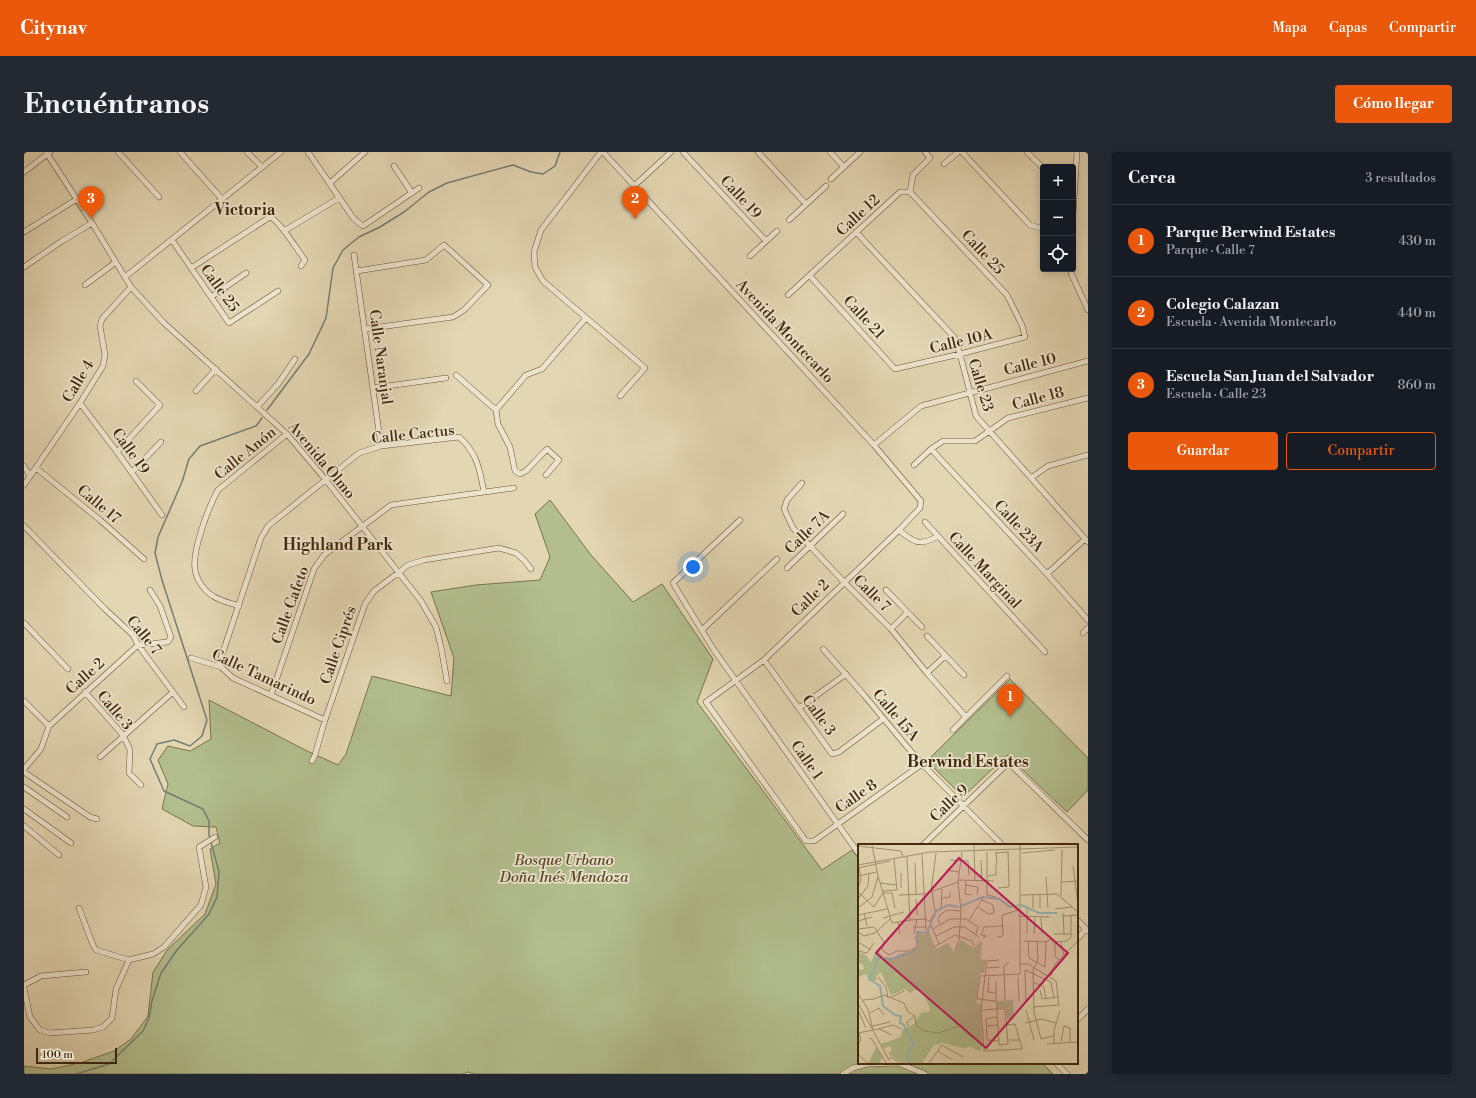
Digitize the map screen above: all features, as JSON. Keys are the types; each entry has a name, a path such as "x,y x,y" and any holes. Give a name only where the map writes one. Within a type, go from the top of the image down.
{"street":[{"path":"118,152 159,197"},
{"path":"180,152 222,199"},
{"path":"247,152 262,167"},
{"path":"126,277 281,152"},
{"path":"308,152 354,219 363,226 419,188"},
{"path":"330,183 365,152"},
{"path":"602,152 541,230 534,252 536,267 543,281 645,368 620,396"},
{"name":"Avenida Montecarlo","path":"602,152 874,445 921,501 920,508 899,530"},
{"path":"634,186 671,152"},
{"name":"Calle 19","path":"683,152 766,241"},
{"path":"758,152 806,204"},
{"path":"830,152 844,167"},
{"path":"831,179 860,152"},
{"path":"910,192 913,175 930,158 925,152"},
{"path":"944,164 958,152"},
{"path":"962,152 1030,225 1040,228"},
{"path":"1027,152 1040,165"},
{"path":"1076,164 1077,152"},
{"path":"24,172 48,153 131,287"},
{"path":"394,166 412,193"},
{"path":"789,220 826,186"},
{"name":"Calle 12","path":"788,295 900,192 910,192"},
{"name":"Calle 25","path":"910,192 1006,295 1022,325 1024,337"},
{"path":"284,231 339,198"},
{"path":"24,232 77,199"},
{"path":"191,268 270,217 273,218 284,231 305,260 301,266"},
{"path":"24,267 92,222"},
{"path":"750,256 777,231"},
{"name":"Calle 23","path":"856,232 954,337 960,354 976,416 1086,540"},
{"name":"Calle 25","path":"172,240 229,323 278,291"},
{"path":"357,271 426,260 444,245 488,285 464,310 453,316 365,329"},
{"name":"Calle Naranjal","path":"354,255 381,446"},
{"path":"85,285 116,262"},
{"path":"1071,272 1088,310"},
{"path":"211,296 246,273"},
{"name":"Calle 21","path":"810,276 895,368 904,367"},
{"name":"Avenida Olmo","path":"131,287 164,323 257,408 288,434 325,479 421,601 436,627 447,681"},
{"name":"Calle 4","path":"24,485 80,403 103,366 105,355 100,326 102,318 131,287"},
{"path":"496,410 526,375 542,369 586,318"},
{"name":"Calle 10A","path":"904,367 1024,337"},
{"path":"257,408 278,384 295,359"},
{"name":"Calle 10","path":"874,445 921,406 1088,361"},
{"path":"196,391 216,369"},
{"path":"456,375 496,410 498,424 510,447 515,464 515,471 520,474 526,472 547,449 559,460 546,476"},
{"path":"373,388 446,378"},
{"path":"118,452 160,405 136,381"},
{"name":"Calle 18","path":"914,464 943,441 975,441 1008,418 1088,398"},
{"name":"Calle 19","path":"80,403 118,452 162,515"},
{"name":"Calle Anón","path":"239,606 213,596 201,584 194,568 196,548 212,500 218,490 288,434"},
{"name":"Calle Cactus","path":"221,667 220,661 261,538 268,526 359,453 381,446 459,437 468,445 479,465 484,492"},
{"path":"132,472 161,442"},
{"name":"Calle 23A","path":"931,449 1088,620"},
{"path":"1031,478 1048,466 1088,455"},
{"path":"24,466 30,476"},
{"name":"Calle 17","path":"36,468 100,520 144,559"},
{"name":"Calle 7","path":"802,483 787,500 784,509 793,528 891,629 966,717"},
{"name":"Calle Cafeto","path":"271,695 314,570 324,555 391,505 514,488"},
{"name":"Calle 7A","path":"787,568 843,514"},
{"name":"Calle 1","path":"740,520 673,583 702,630 736,680 858,853"},
{"path":"925,522 938,536"},
{"name":"Calle 7","path":"24,526 105,609 133,635 138,645 184,707"},
{"name":"Calle Marginal","path":"899,530 908,538 919,543 929,542 938,536 1044,652"},
{"name":"Calle 2","path":"803,837 706,702 764,660 899,530"},
{"path":"1047,574 1086,540"},
{"name":"Calle Ciprés","path":"312,761 365,604 374,591 408,565 424,560 499,548 516,553 524,560 530,569"},
{"path":"702,630 777,558"},
{"path":"138,645 168,642 171,637 160,606 150,590"},
{"path":"886,590 922,627"},
{"path":"891,629 907,613"},
{"path":"24,623 68,669"},
{"path":"1083,633 1088,628"},
{"path":"927,636 964,675"},
{"name":"Calle 2","path":"48,726 138,645"},
{"name":"Calle 15A","path":"823,649 922,764 1001,844"},
{"path":"927,673 945,656"},
{"name":"Calle Tamarindo","path":"191,658 221,667 232,678 325,720"},
{"name":"Calle 3","path":"764,660 832,754 839,752 883,719"},
{"path":"799,708 846,674"},
{"path":"953,730 1007,676"},
{"name":"Calle 3","path":"85,692 123,735 130,750 129,773 141,785"},
{"path":"100,757 173,692"},
{"path":"24,701 48,726 41,749 24,770 90,818 97,819"},
{"name":"Calle 8","path":"803,837 806,841 814,841 922,764"},
{"name":"Calle 9","path":"924,844 1004,766 1010,764 1088,840"},
{"path":"24,787 67,817"},
{"path":"24,809 71,843"},
{"path":"24,826 59,855"},
{"path":"79,908 92,945 96,950 129,960 153,954 164,947 201,905 206,887 199,847 216,837"},
{"path":"1078,921 1087,930 1078,938"},
{"path":"86,972 41,976 24,986 30,1017 40,1030 50,1033 102,1028 112,1018 116,989 124,968 129,960"},
{"path":"1078,1019 1088,1009"},
{"path":"843,1074 853,1068 867,1064"},
{"path":"900,1064 925,1074"},
{"path":"1057,1064 1067,1074"}],"green space":[{"name":"Bosque Urbano Doña Inés Mendoza","path":"550,500 591,555 633,602 662,584 713,659 697,702 822,870 852,850 858,858 858,1064 1043,1064 1053,1074 474,1074 468,1072 463,1074 24,1074 24,1066 51,1069 80,1063 114,1051 131,1039 148,1016 153,972 168,949 205,914 216,884 210,849 220,843 216,827 193,826 162,809 168,784 158,760 168,746 190,751 211,739 209,700 305,750 338,765 346,754 372,676 451,696 454,658 431,592 476,585 540,580 550,557 535,514"},
{"path":"1010,679 1088,758 1088,790 1067,812 1007,755 963,797 927,761"}],"waterway":[{"path":"267,410 309,354 326,318 333,268 343,250 359,237 380,227 404,212 429,192 447,183 513,165 531,172 543,174 555,166 560,152"},
{"path":"210,838 209,821 203,809 164,791 150,759 157,744 174,740 190,746 202,736 207,720 162,580 155,553 158,537 182,482 189,459 200,446 256,426 262,418"},
{"path":"76,1074 109,1064 143,1031 149,1018 152,1001 161,973 177,950 209,914 217,897 219,872 211,842"}],"place":[{"name":"Escuela San Juan del Salvador","path":"91,219"},
{"name":"Colegio Calazan","path":"635,219"},
{"name":"Parque Berwind Estates","path":"1010,717"}],"district":[{"name":"Victoria","path":"245,209"},
{"name":"Highland Park","path":"338,544"},
{"name":"Berwind Estates","path":"968,761"}]}
